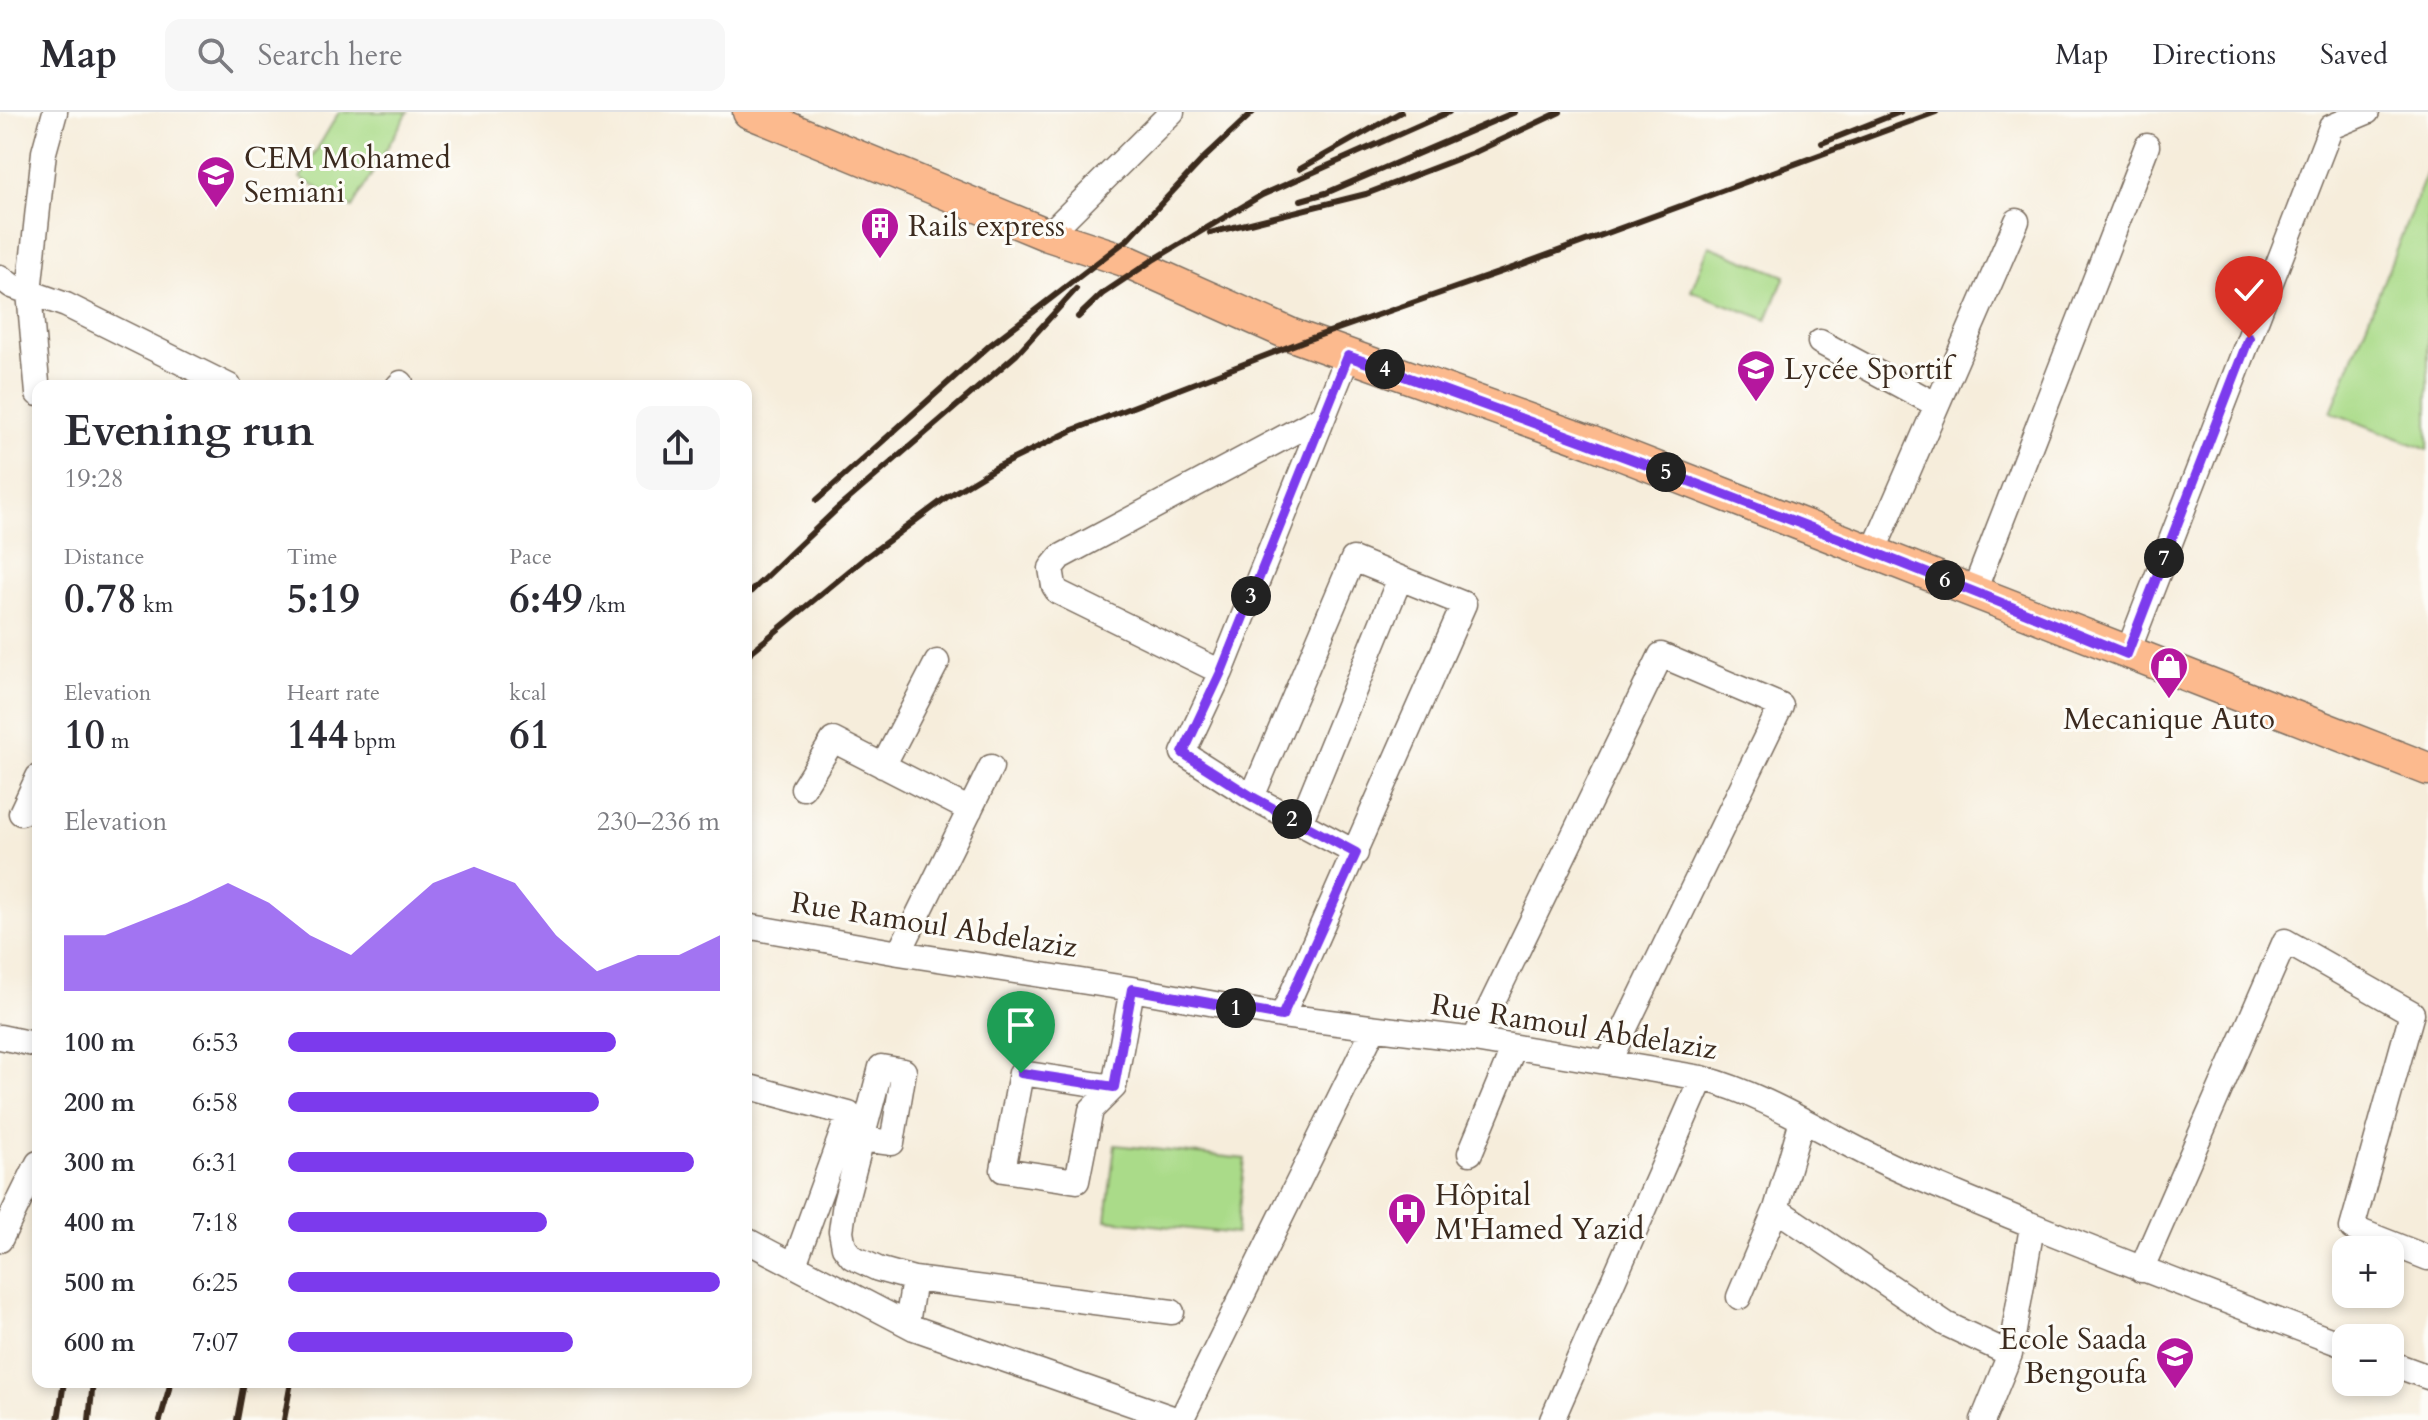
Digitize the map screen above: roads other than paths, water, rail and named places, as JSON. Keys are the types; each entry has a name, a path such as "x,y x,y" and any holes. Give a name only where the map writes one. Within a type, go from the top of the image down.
{"main road":[{"path":"749,112 1048,235 1124,260 1292,335 1590,442 2428,769"}],"street":[{"path":"37,380 29,292 44,152 55,112"},
{"path":"1048,235 1172,112"},
{"path":"2127,654 2331,127 2367,112"},
{"path":"1974,591 2147,146"},
{"path":"1873,552 2017,221"},
{"path":"0,277 12,286 66,305 217,380"},
{"path":"1820,342 1937,405"},
{"path":"1348,356 1221,672 1183,753 1252,797 1356,853"},
{"path":"1221,672 1058,592 1051,568 1060,557 1322,417"},
{"path":"1252,797 1353,559 1464,604 1282,1016"},
{"path":"1300,823 1400,578"},
{"path":"1474,1040 1661,655 1781,706 1609,1061"},
{"path":"883,766 937,662"},
{"path":"803,788 833,740 970,810"},
{"path":"899,953 991,767"},
{"path":"20,812 32,789"},
{"name":"Rue Ramoul Abdelaziz","path":"752,927 1282,1016 1474,1040 1702,1078 1732,1087 1883,1162 2032,1227 2332,1341"},
{"path":"2141,1270 2285,941 2412,1013 2352,1228 2428,1258"},
{"path":"1114,1087 1021,1073 1003,1170 1077,1181 1091,1110 1114,1087 1132,989"},
{"path":"752,1243 907,1324 1180,1420 1374,1028"},
{"path":"0,1037 32,1044"},
{"path":"1470,1153 1514,1047"},
{"path":"1552,1420 1702,1078"},
{"path":"752,1088 849,1114 794,1265"},
{"path":"1739,1297 1776,1209 1802,1120"},
{"path":"862,1139 842,1219 844,1247 852,1257 914,1279 1172,1312"},
{"path":"0,1240 32,1175"},
{"path":"1776,1209 1946,1324 2010,1354"},
{"path":"1983,1420 2010,1354 2032,1227"},
{"path":"907,1324 914,1279"},
{"path":"2404,1368 2428,1377"}],"railway":[{"path":"817,500 989,346 1128,239 1204,158 1253,112"},
{"path":"1300,169 1401,112"},
{"path":"1078,317 1102,294 1153,260 1262,195 1449,112"},
{"path":"1301,200 1326,193 1515,112"},
{"path":"1210,233 1366,194 1473,153 1560,112"},
{"path":"1822,143 1900,112"},
{"path":"752,651 865,558 947,497 995,468 1073,430 1306,340 1515,267 1936,112"},
{"path":"752,590 837,509 1016,355 1076,289"},
{"path":"58,1420 63,1388"},
{"path":"89,1420 92,1388"},
{"path":"160,1420 169,1388"},
{"path":"237,1420 243,1388"},
{"path":"284,1420 290,1388"}],"place":[{"name":"CEM Mohamed Semiani","path":"216,209"},
{"name":"Rails express","path":"880,260"},
{"name":"Lycée Sportif","path":"1756,403"},
{"name":"Mecanique Auto","path":"2169,700"},
{"name":"Hôpital M'Hamed Yazid","path":"1407,1246"},
{"name":"Ecole Saada Bengoufa","path":"2175,1390"}]}
